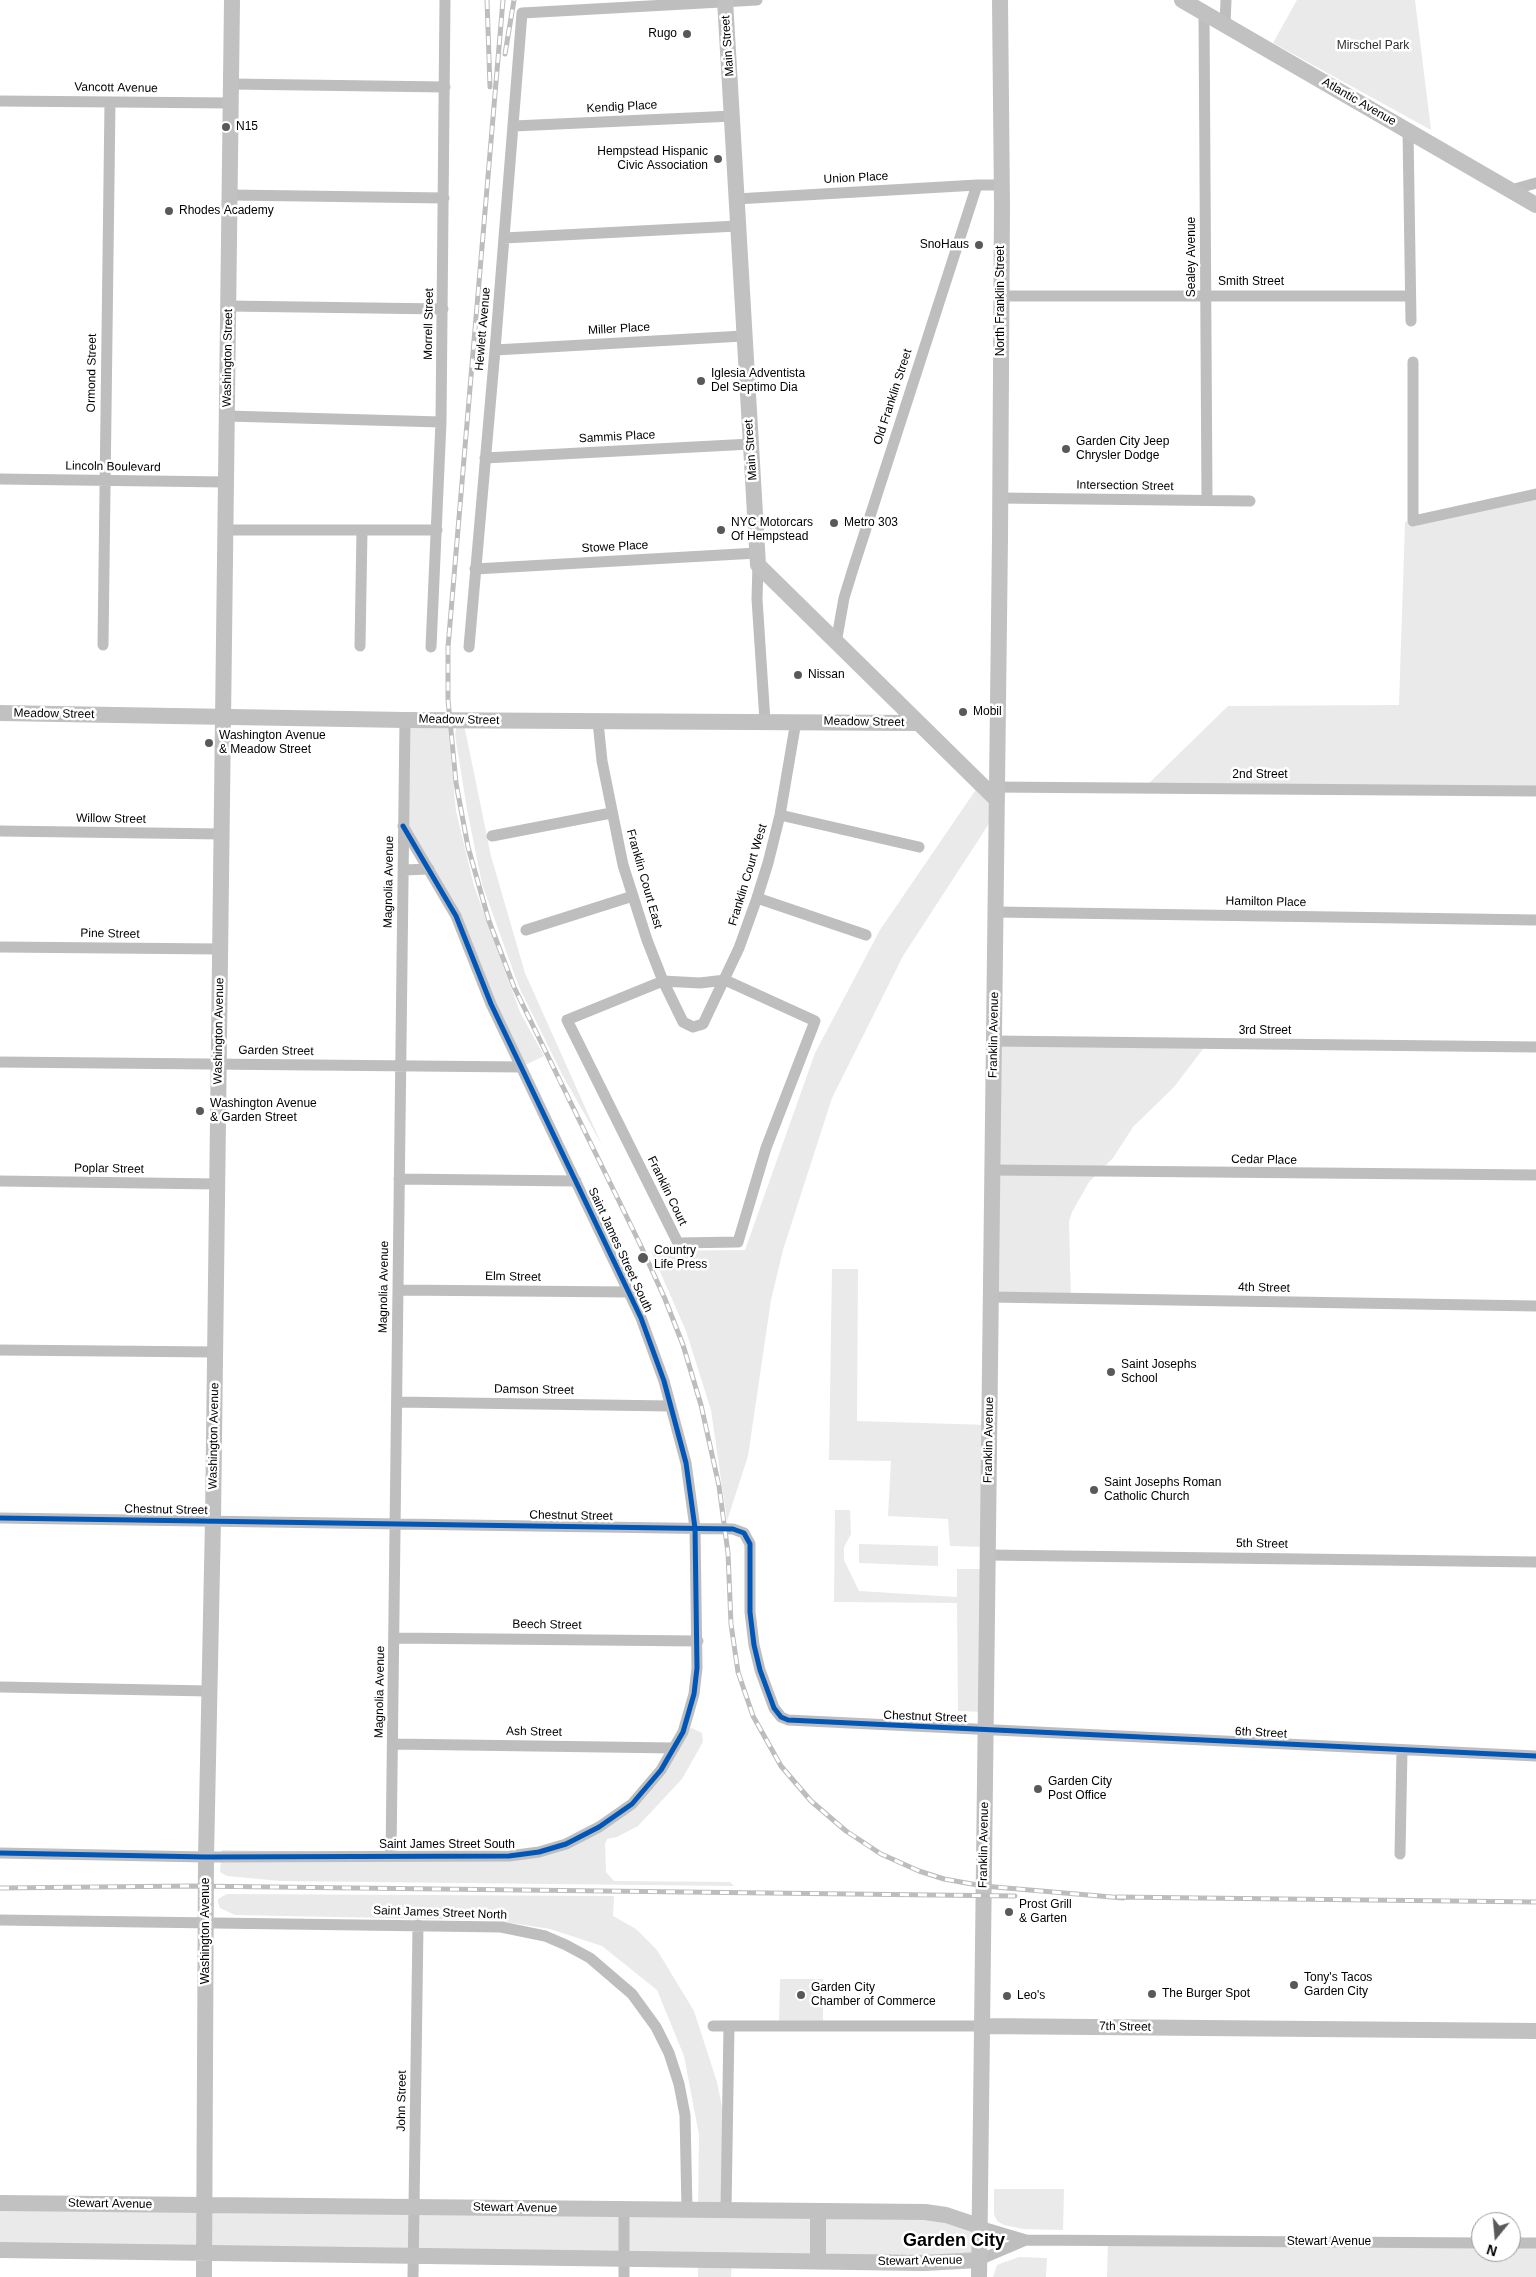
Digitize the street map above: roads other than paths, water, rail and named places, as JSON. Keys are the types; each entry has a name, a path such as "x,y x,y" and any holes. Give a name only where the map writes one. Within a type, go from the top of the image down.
{"main road":[{"name":"Washington Street","path":"223,715 232,0"},
{"name":"North Franklin Street","path":"999,602 1002,185 1000,0"},
{"name":"Atlantic Avenue","path":"1182,0 1536,205"},
{"name":"Main Street","path":"725,1 757,559"},
{"path":"757,559 836,643 917,723 992,791"},
{"name":"Franklin Avenue","path":"979,2277 996,912 992,791 999,602"},
{"name":"Meadow Street","path":"0,713 223,715 405,720 917,723"},
{"name":"Washington Avenue","path":"204,2277 206,1856 213,1520 223,715"},
{"name":"7th Street","path":"982,2026 1536,2031"},
{"name":"Stewart Avenue","path":"0,2203 925,2212 946,2215 979,2226"},
{"path":"818,2211 818,2261"},
{"name":"Stewart Avenue","path":"0,2250 924,2263 979,2260"}],"street":[{"name":"Morrell Street","path":"431,648 441,422 446,0"},
{"path":"725,1 757,0"},
{"path":"1225,25 1226,0"},
{"name":"Hewlett Avenue","path":"469,648 522,13 725,1"},
{"name":"Sealey Avenue","path":"1204,13 1207,500"},
{"path":"231,84 445,87"},
{"name":"Vancott Avenue","path":"0,101 231,103"},
{"name":"Ormond Street","path":"103,645 110,102"},
{"name":"Kendig Place","path":"514,126 732,116"},
{"path":"1408,131 1411,321"},
{"path":"1511,190 1536,183"},
{"path":"977,185 1002,185"},
{"name":"Union Place","path":"736,198 977,185"},
{"name":"Old Franklin Street","path":"836,643 844,598 977,185"},
{"path":"230,195 444,198"},
{"path":"504,238 737,226"},
{"name":"Smith Street","path":"1001,296 1410,296"},
{"path":"228,306 443,309"},
{"name":"Miller Place","path":"495,350 744,336"},
{"path":"1413,362 1413,521 1536,494"},
{"path":"227,416 441,422"},
{"name":"Sammis Place","path":"485,458 751,444"},
{"name":"Lincoln Boulevard","path":"0,479 226,482"},
{"name":"Intersection Street","path":"1000,498 1250,501"},
{"path":"226,530 437,530"},
{"path":"360,646 362,530"},
{"path":"757,559 757,599 764,721"},
{"name":"Stowe Place","path":"476,569 757,559"},
{"name":"Magnolia Avenue","path":"391,1855 405,720"},
{"name":"Franklin Court West","path":"697,1027 703,1024 725,980 757,898 780,815 796,721"},
{"name":"Franklin Court East","path":"598,722 602,761 612,813 623,865 633,896 663,982 683,1022 687,1026 697,1027"},
{"name":"2nd Street","path":"992,791 1536,791"},
{"path":"492,836 612,813"},
{"path":"780,815 919,847"},
{"name":"Saint James Street South","path":"0,1853 206,1856 509,1856 539,1852 566,1844 602,1826 632,1804 661,1770 683,1732 694,1694 698,1641 696,1528 689,1480 671,1406 653,1349 629,1292 491,1004 456,916 403,826"},
{"name":"Willow Street","path":"0,831 222,834"},
{"path":"404,870 429,869"},
{"path":"526,930 633,896"},
{"path":"757,898 866,935"},
{"name":"Hamilton Place","path":"996,912 1536,920"},
{"name":"Pine Street","path":"0,947 220,949"},
{"path":"663,982 700,983 725,980"},
{"name":"Franklin Court","path":"663,982 567,1020 678,1243 738,1242 766,1148 815,1021 725,980"},
{"name":"3rd Street","path":"994,1041 1536,1048"},
{"name":"Garden Street","path":"0,1062 521,1067"},
{"name":"Cedar Place","path":"992,1170 1536,1176"},
{"path":"399,1179 576,1181"},
{"name":"Poplar Street","path":"0,1182 217,1184"},
{"name":"Elm Street","path":"398,1290 629,1292"},
{"name":"4th Street","path":"991,1297 1536,1306"},
{"path":"0,1350 215,1352"},
{"name":"Damson Street","path":"397,1402 671,1406"},
{"name":"Chestnut Street","path":"0,1518 395,1522 737,1529 744,1533 749,1540 750,1612 754,1645 769,1696 776,1711 784,1718 795,1721 985,1729"},
{"name":"5th Street","path":"988,1555 1536,1562"},
{"name":"Beech Street","path":"395,1638 698,1641"},
{"path":"0,1687 209,1691"},
{"name":"6th Street","path":"985,1729 1536,1756"},
{"name":"Ash Street","path":"393,1744 674,1748"},
{"path":"1400,1854 1402,1750"},
{"name":"Saint James Street North","path":"0,1920 501,1927 545,1936 590,1958 632,1994 656,2027 669,2053 680,2084 685,2115 688,2209"},
{"name":"John Street","path":"413,2277 418,1925"},
{"name":"7th Street","path":"714,2026 982,2026"},
{"path":"726,2210 729,2026"},
{"path":"624,2209 624,2277"},
{"name":"Stewart Avenue","path":"979,2226 1026,2240 1471,2243"},
{"name":"Stewart Avenue","path":"979,2260 1026,2240"},
{"path":"1521,2243 1536,2243"}],"railway":[{"path":"487,0 490,87"},
{"path":"503,0 448,647 448,700 456,783 468,847 489,921 514,987 640,1244 683,1345 701,1405 719,1486 728,1553 731,1624 738,1672 753,1716 781,1766 811,1801 846,1831 881,1854 919,1871 944,1879 983,1886 1123,1898"},
{"path":"505,54 514,0"},
{"path":"0,1888 191,1886 1015,1896"},
{"path":"1117,1897 1536,1902"}],"place":[{"name":"Rugo","path":"687,34"},
{"name":"N15","path":"226,127"},
{"name":"Hempstead Hispanic Civic Association","path":"718,159"},
{"name":"Rhodes Academy","path":"169,211"},
{"name":"SnoHaus","path":"979,245"},
{"name":"Iglesia Adventista Del Septimo Dia","path":"701,381"},
{"name":"Garden City Jeep Chrysler Dodge","path":"1066,449"},
{"name":"Metro 303","path":"834,523"},
{"name":"NYC Motorcars Of Hempstead","path":"721,530"},
{"name":"Nissan","path":"798,675"},
{"name":"Mobil","path":"963,712"},
{"name":"Washington Avenue & Meadow Street","path":"209,743"},
{"name":"Washington Avenue & Garden Street","path":"200,1111"},
{"name":"Country Life Press","path":"643,1258"},
{"name":"Saint Josephs School","path":"1111,1372"},
{"name":"Saint Josephs Roman Catholic Church","path":"1094,1490"},
{"name":"Garden City Post Office","path":"1038,1789"},
{"name":"Prost Grill & Garten","path":"1009,1912"},
{"name":"Tony's Tacos Garden City","path":"1294,1985"},
{"name":"The Burger Spot","path":"1152,1994"},
{"name":"Garden City Chamber of Commerce","path":"801,1995"},
{"name":"Leo's","path":"1007,1996"}],"district":[{"name":"Garden City","path":"954,2241"}],"park label":[{"name":"Mirschel Park","path":"1373,46"}]}
